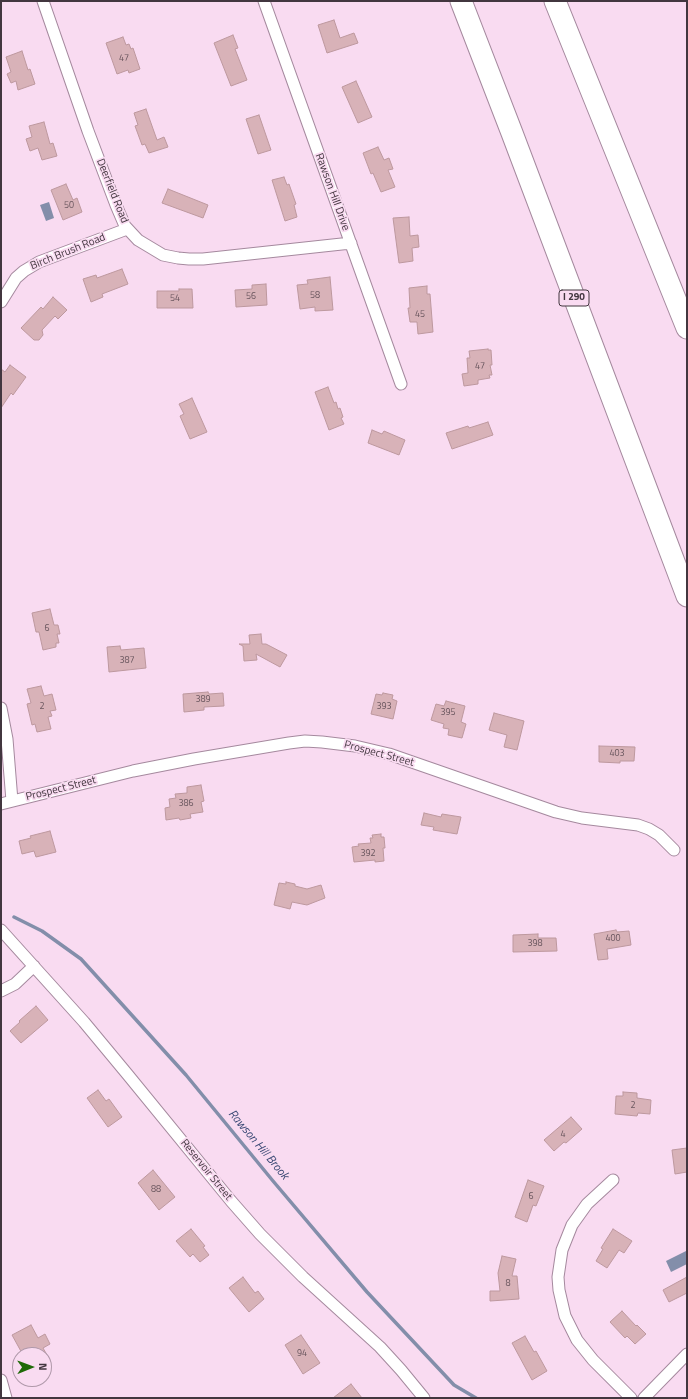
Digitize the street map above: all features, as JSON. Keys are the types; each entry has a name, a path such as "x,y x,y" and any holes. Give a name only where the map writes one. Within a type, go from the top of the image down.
{"highway":[{"name":"I 290","path":"461,1 482,52 687,596"},
{"path":"555,1 687,328"}],"street":[{"name":"Deerfield Road","path":"43,1 116,205 127,229 138,240 155,251 168,256 183,259 202,259 351,243"},
{"name":"Rawson Hill Drive","path":"264,1 401,384"},
{"name":"Birch Brush Road","path":"1,302 16,278 38,262 127,229"},
{"path":"1,708 7,739 12,801"},
{"name":"Prospect Street","path":"1,804 133,771 194,759 289,743 305,741 322,742 355,746 389,754 556,812 582,818 638,825 649,829 658,835 674,850"},
{"name":"Reservoir Street","path":"1,930 60,995 260,1234 380,1347 424,1398"},
{"path":"1,991 15,984 34,966"},
{"path":"613,1180 587,1204 572,1225 562,1250 558,1277 559,1290 566,1316 577,1340 593,1360 631,1398"},
{"path":"644,1398 687,1354"},
{"path":"1,1380 6,1398"}],"water":[{"path":"49,202 54,218 46,221 40,205"},
{"path":"686,1251 687,1264 671,1272 666,1261"}],"building":[{"path":"334,20 340,38 354,33 358,43 327,53 318,25"},
{"path":"233,35 238,48 235,49 247,80 231,86 214,43"},
{"path":"123,37 126,45 129,44 131,49 133,48 140,69 129,73 128,70 117,74 106,43"},
{"path":"22,51 28,70 30,69 35,84 18,90 16,81 11,83 7,74 11,72 6,57"},
{"path":"356,81 372,117 358,123 342,87"},
{"path":"146,109 157,140 164,137 168,147 149,153 145,144 142,145 135,126 138,125 134,113"},
{"path":"259,115 271,150 258,154 246,119"},
{"path":"44,122 50,144 53,143 57,156 42,160 38,148 30,151 26,139 32,137 29,126"},
{"path":"378,147 384,160 389,158 393,169 388,170 395,187 381,192 373,173 371,174 363,153"},
{"path":"284,177 287,185 289,184 296,204 294,205 297,217 285,221 272,180"},
{"path":"66,184 73,200 77,198 82,212 63,220 51,190"},
{"path":"168,189 208,205 203,218 162,203"},
{"path":"409,217 410,236 418,235 419,247 412,248 413,261 399,263 393,218"},
{"path":"122,269 128,284 102,294 103,297 91,302 83,279 96,275 97,278"},
{"path":"330,277 333,310 315,311 315,307 300,309 297,285 308,284 307,280"},
{"path":"266,284 267,305 236,307 235,290 252,289 252,285"},
{"path":"427,286 427,294 430,294 433,332 418,334 417,322 410,322 408,308 410,308 409,288"},
{"path":"179,289 192,289 193,308 157,308 157,291 179,291"},
{"path":"53,297 67,310 58,319 55,316 42,330 43,335 39,340 34,340 21,328 41,307 43,309"},
{"path":"491,350 492,365 490,365 492,375 489,375 490,378 478,380 478,384 464,386 462,374 468,373 467,358 470,358 469,351"},
{"path":"10,365 26,377 13,395 11,393 1,408 1,369 5,372"},
{"path":"328,387 334,403 336,402 338,409 340,408 343,417 341,418 344,424 329,430 315,392"},
{"path":"192,398 207,432 190,439 180,416 184,414 179,404"},
{"path":"488,422 493,435 452,449 446,433"},
{"path":"372,430 382,434 384,431 405,440 399,455 368,443"},
{"path":"50,609 54,625 58,625 60,634 57,634 59,643 56,643 56,647 43,650 39,632 36,632 32,613"},
{"path":"261,634 262,644 266,644 287,655 280,667 256,654 257,660 244,661 243,646 239,644 250,644 249,635"},
{"path":"120,646 121,650 144,648 146,668 109,672 107,647"},
{"path":"41,686 44,696 52,694 56,710 50,711 52,716 48,717 51,729 37,732 35,724 32,725 27,704 31,703 27,689"},
{"path":"208,692 209,694 223,693 224,706 204,707 204,710 184,712 183,694"},
{"path":"383,693 393,695 392,699 397,701 393,719 371,714 376,694 382,695"},
{"path":"446,701 465,706 461,722 466,724 462,738 448,735 449,729 443,728 444,724 431,720 436,704 444,706"},
{"path":"494,713 524,721 517,750 504,747 507,735 489,730"},
{"path":"599,746 635,747 634,761 620,761 620,763 599,762"},
{"path":"201,785 204,801 201,802 203,812 190,814 191,818 166,820 165,808 170,807 169,799 176,798 175,794 187,793 187,787"},
{"path":"424,813 441,817 442,814 461,817 457,834 433,830 434,827 421,825"},
{"path":"50,831 56,852 36,857 34,851 22,854 19,841 31,838 30,836"},
{"path":"381,834 381,837 384,837 384,861 375,862 375,860 354,862 352,847 359,846 358,844 371,843 370,838 373,838 372,835"},
{"path":"286,882 307,889 321,885 325,898 307,905 292,902 290,909 274,905 279,883 286,884"},
{"path":"616,930 617,932 629,931 631,945 607,949 608,959 598,960 594,934"},
{"path":"538,934 538,938 556,938 557,951 513,952 513,935"},
{"path":"36,1006 48,1020 21,1043 10,1031"},
{"path":"98,1090 106,1101 109,1099 122,1117 108,1127 87,1098"},
{"path":"623,1092 637,1093 637,1098 651,1100 650,1114 638,1113 637,1116 615,1114 616,1096 623,1096"},
{"path":"571,1117 582,1129 554,1151 544,1140"},
{"path":"687,1148 687,1172 675,1174 672,1150"},
{"path":"153,1170 175,1197 159,1210 138,1183"},
{"path":"528,1180 544,1186 536,1206 533,1205 527,1222 515,1217"},
{"path":"191,1229 205,1246 203,1247 209,1255 200,1262 193,1254 190,1257 176,1241"},
{"path":"613,1229 632,1241 624,1253 619,1250 607,1268 596,1261 603,1249 601,1248"},
{"path":"502,1256 516,1259 512,1276 517,1276 519,1299 490,1301 490,1291 500,1291 498,1273"},
{"path":"243,1277 255,1293 258,1291 264,1299 249,1312 229,1288"},
{"path":"687,1277 687,1293 669,1302 663,1290"},
{"path":"622,1311 646,1334 635,1344 627,1336 625,1338 610,1322"},
{"path":"31,1325 38,1338 45,1334 50,1344 45,1347 19,1347 12,1335"},
{"path":"301,1335 320,1363 303,1374 285,1345"},
{"path":"525,1336 534,1352 536,1351 547,1371 532,1380 512,1343"},
{"path":"351,1384 362,1398 333,1398"}],"waterway":[{"name":"Rawson Hill Brook","path":"14,917 42,931 81,959 186,1075 367,1292 454,1385 476,1398"}]}
